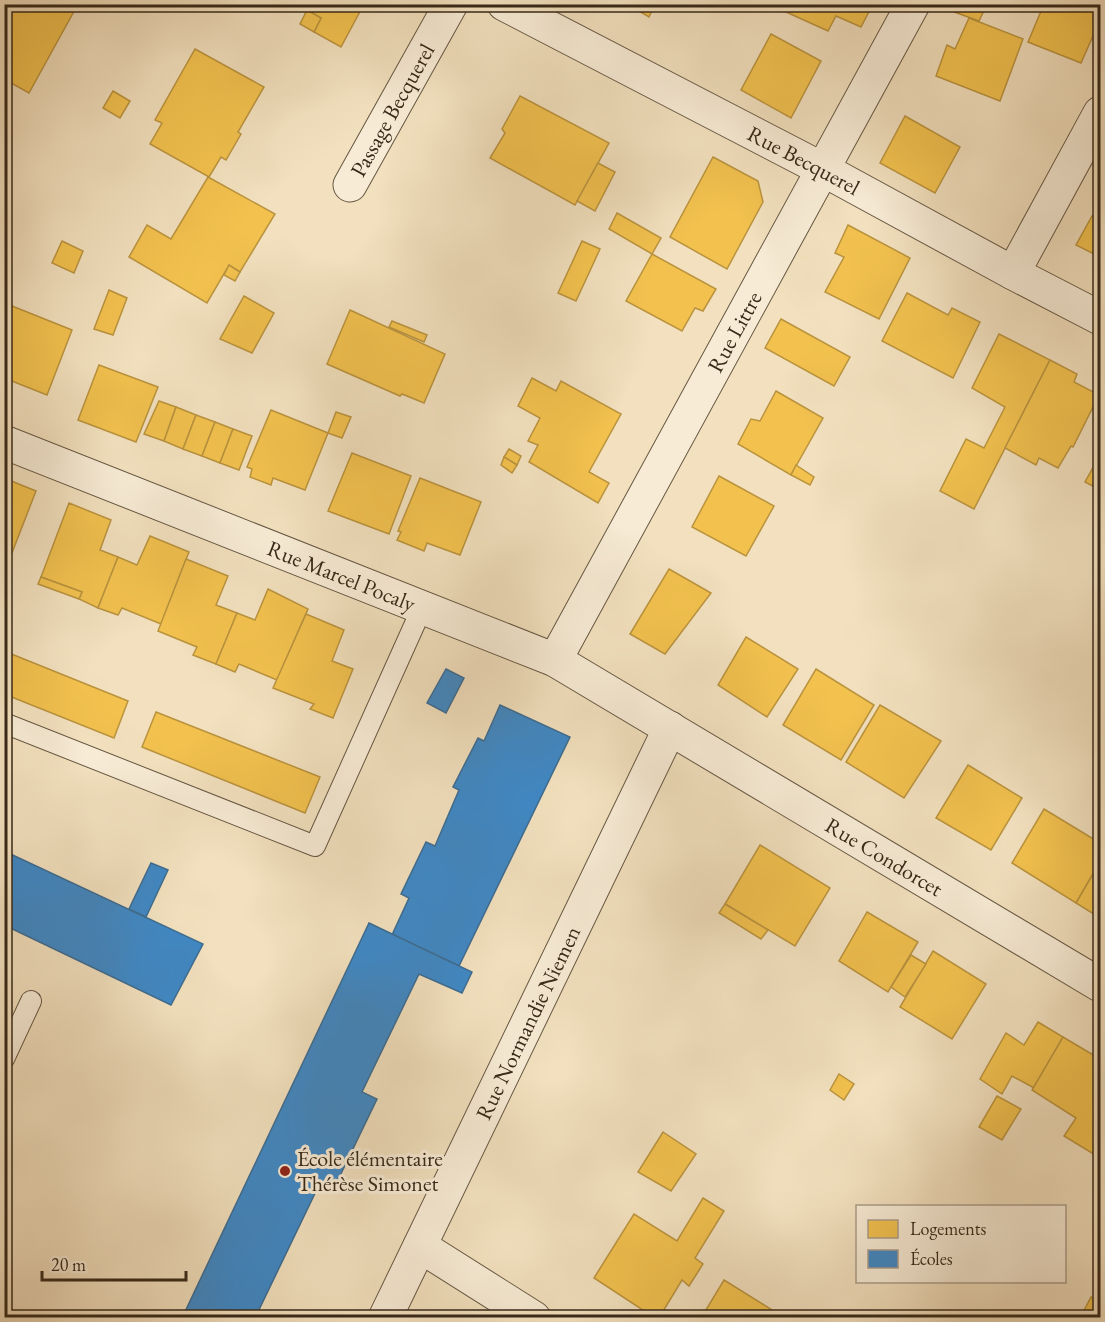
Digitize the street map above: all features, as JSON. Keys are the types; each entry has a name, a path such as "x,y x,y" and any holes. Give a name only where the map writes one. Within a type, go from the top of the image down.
{"street":[{"name":"Passage Becquerel","path":"350,185 451,4"},
{"name":"Rue Becquerel","path":"504,4 822,168 1013,273 1101,318"},
{"name":"Rue Littre","path":"555,660 913,4"},
{"path":"1013,273 1101,113"},
{"name":"Rue Marcel Pocaly","path":"4,442 555,660 670,728"},
{"name":"Rue Condorcet","path":"670,728 1101,985"},
{"name":"Rue Normandie Niemen","path":"385,1317 670,728"},
{"path":"420,1246 534,1317"}],"lane":[{"path":"4,723 315,846 422,608"},
{"path":"4,1059 31,1001"}],"building: Logements":[{"path":"12,4 78,4 29,93 4,79 4,12 6,13"},
{"path":"310,4 361,4 363,6 341,47 314,32 321,18 307,10"},
{"path":"627,4 655,4 649,17"},
{"path":"787,4 873,4 861,27 836,16 828,31 784,11"},
{"path":"952,4 987,4 979,21 949,10"},
{"path":"1044,4 1100,4 1100,20 1081,63 1028,42"},
{"path":"307,10 321,18 314,32 300,24"},
{"path":"969,18 1023,39 1000,101 936,76 947,45 955,49"},
{"path":"771,34 821,61 791,118 741,90"},
{"path":"195,49 264,87 238,132 241,134 226,160 221,157 209,177 150,144 162,123 155,120"},
{"path":"113,91 130,101 120,118 103,108"},
{"path":"520,96 609,143 575,205 490,158 505,133 502,129"},
{"path":"905,116 960,147 935,193 880,163"},
{"path":"713,157 758,181 763,202 727,269 670,237"},
{"path":"598,163 615,172 595,211 577,201"},
{"path":"208,177 275,214 240,272 229,265 207,303 129,257 147,225 171,239"},
{"path":"617,213 661,238 652,254 609,229"},
{"path":"1092,216 1100,220 1100,257 1076,245"},
{"path":"848,225 910,258 879,319 825,292 844,257 835,253"},
{"path":"62,241 83,251 74,273 52,263"},
{"path":"582,241 600,249 576,301 558,293"},
{"path":"652,254 716,289 703,311 695,308 682,331 626,301"},
{"path":"229,265 240,272 235,281 224,275"},
{"path":"109,290 127,298 113,335 94,329"},
{"path":"907,293 948,315 952,308 980,322 953,378 882,341"},
{"path":"244,296 274,313 252,353 220,339"},
{"path":"12,306 72,330 47,395 4,378 4,325"},
{"path":"350,310 445,354 424,403 402,394 400,396 327,364"},
{"path":"781,319 850,357 834,386 765,348"},
{"path":"392,321 427,335 424,342 389,327"},
{"path":"999,334 1050,360 974,509 940,491 966,439 984,448 1005,407 972,388"},
{"path":"1050,360 1077,374 1074,382 1099,395 1073,447 1071,446 1058,468 1039,458 1036,465 1005,448"},
{"path":"99,365 158,387 136,442 78,420"},
{"path":"532,378 556,391 561,381 621,414 589,472 609,483 598,503 529,462 538,445 528,441 540,418 518,406"},
{"path":"776,391 823,418 791,475 738,444 751,419 760,421"},
{"path":"159,401 176,407 164,441 144,434"},
{"path":"176,407 196,415 183,449 164,441"},
{"path":"271,410 328,433 305,490 273,478 271,485 250,477 252,469 247,467"},
{"path":"336,412 351,417 342,438 328,433"},
{"path":"196,415 215,422 202,456 183,449"},
{"path":"215,422 233,429 220,463 202,456"},
{"path":"233,429 252,436 239,470 220,463"},
{"path":"509,449 521,456 517,465 504,457"},
{"path":"352,453 411,476 389,534 328,511"},
{"path":"504,457 517,465 512,473 501,465"},
{"path":"1095,464 1100,466 1100,490 1085,482"},
{"path":"796,465 814,477 810,485 791,475"},
{"path":"719,476 774,506 746,556 692,527"},
{"path":"4,478 36,491 8,563 4,562"},
{"path":"420,478 481,502 460,555 427,543 424,551 397,540 401,532 398,531"},
{"path":"69,503 111,520 100,550 118,557 98,608 79,599 82,592 41,577"},
{"path":"150,536 189,552 161,624 122,608 118,615 98,608 118,557 137,565"},
{"path":"186,559 228,576 216,605 237,613 216,664 193,655 197,647 158,631"},
{"path":"669,569 711,593 665,654 630,634"},
{"path":"41,577 82,592 79,599 38,584"},
{"path":"268,589 308,609 277,680 239,664 235,672 216,664 237,613 255,620"},
{"path":"306,614 344,630 332,661 353,669 333,718 310,709 314,704 273,688"},
{"path":"746,637 798,669 767,717 718,685"},
{"path":"4,651 128,701 114,738 4,694"},
{"path":"816,669 874,705 841,760 783,725"},
{"path":"880,705 941,741 904,798 846,762"},
{"path":"156,712 320,777 305,813 142,747"},
{"path":"968,765 1022,798 991,850 936,818"},
{"path":"1044,809 1100,843 1100,862 1076,903 1012,863"},
{"path":"760,845 830,888 795,946 725,904"},
{"path":"1100,862 1100,918 1076,903"},
{"path":"725,904 768,930 761,939 719,913"},
{"path":"867,912 918,942 888,992 839,961"},
{"path":"933,951 986,984 952,1039 900,1007"},
{"path":"911,955 926,964 905,997 891,987"},
{"path":"1038,1022 1063,1037 1034,1088 1012,1076 1002,1094 980,1079 1006,1033 1024,1045"},
{"path":"1063,1037 1100,1059 1100,1158 1064,1136 1076,1118 1032,1090"},
{"path":"839,1074 854,1084 844,1100 830,1090"},
{"path":"997,1096 1021,1109 1002,1140 979,1127"},
{"path":"663,1132 696,1154 671,1191 638,1172"},
{"path":"703,1198 724,1211 695,1258 703,1264 689,1286 682,1280 659,1318 655,1318 594,1278 634,1214 677,1241"},
{"path":"724,1280 785,1318 701,1318"},
{"path":"1091,1297 1100,1302 1100,1318 1081,1316"}],"building: Écoles":[{"path":"446,669 464,678 446,713 427,703"},
{"path":"500,705 570,737 459,966 392,935 409,898 401,894 426,842 435,846 459,790 453,787 478,738 484,741"},
{"path":"4,851 203,944 171,1005 4,925"},
{"path":"151,863 168,870 146,917 129,909"},
{"path":"369,923 472,972 462,993 419,974 362,1092 377,1099 335,1186 321,1181 255,1318 182,1318"}],"place":[{"name":"École élémentaire Thérèse Simonet","path":"285,1171"}]}
